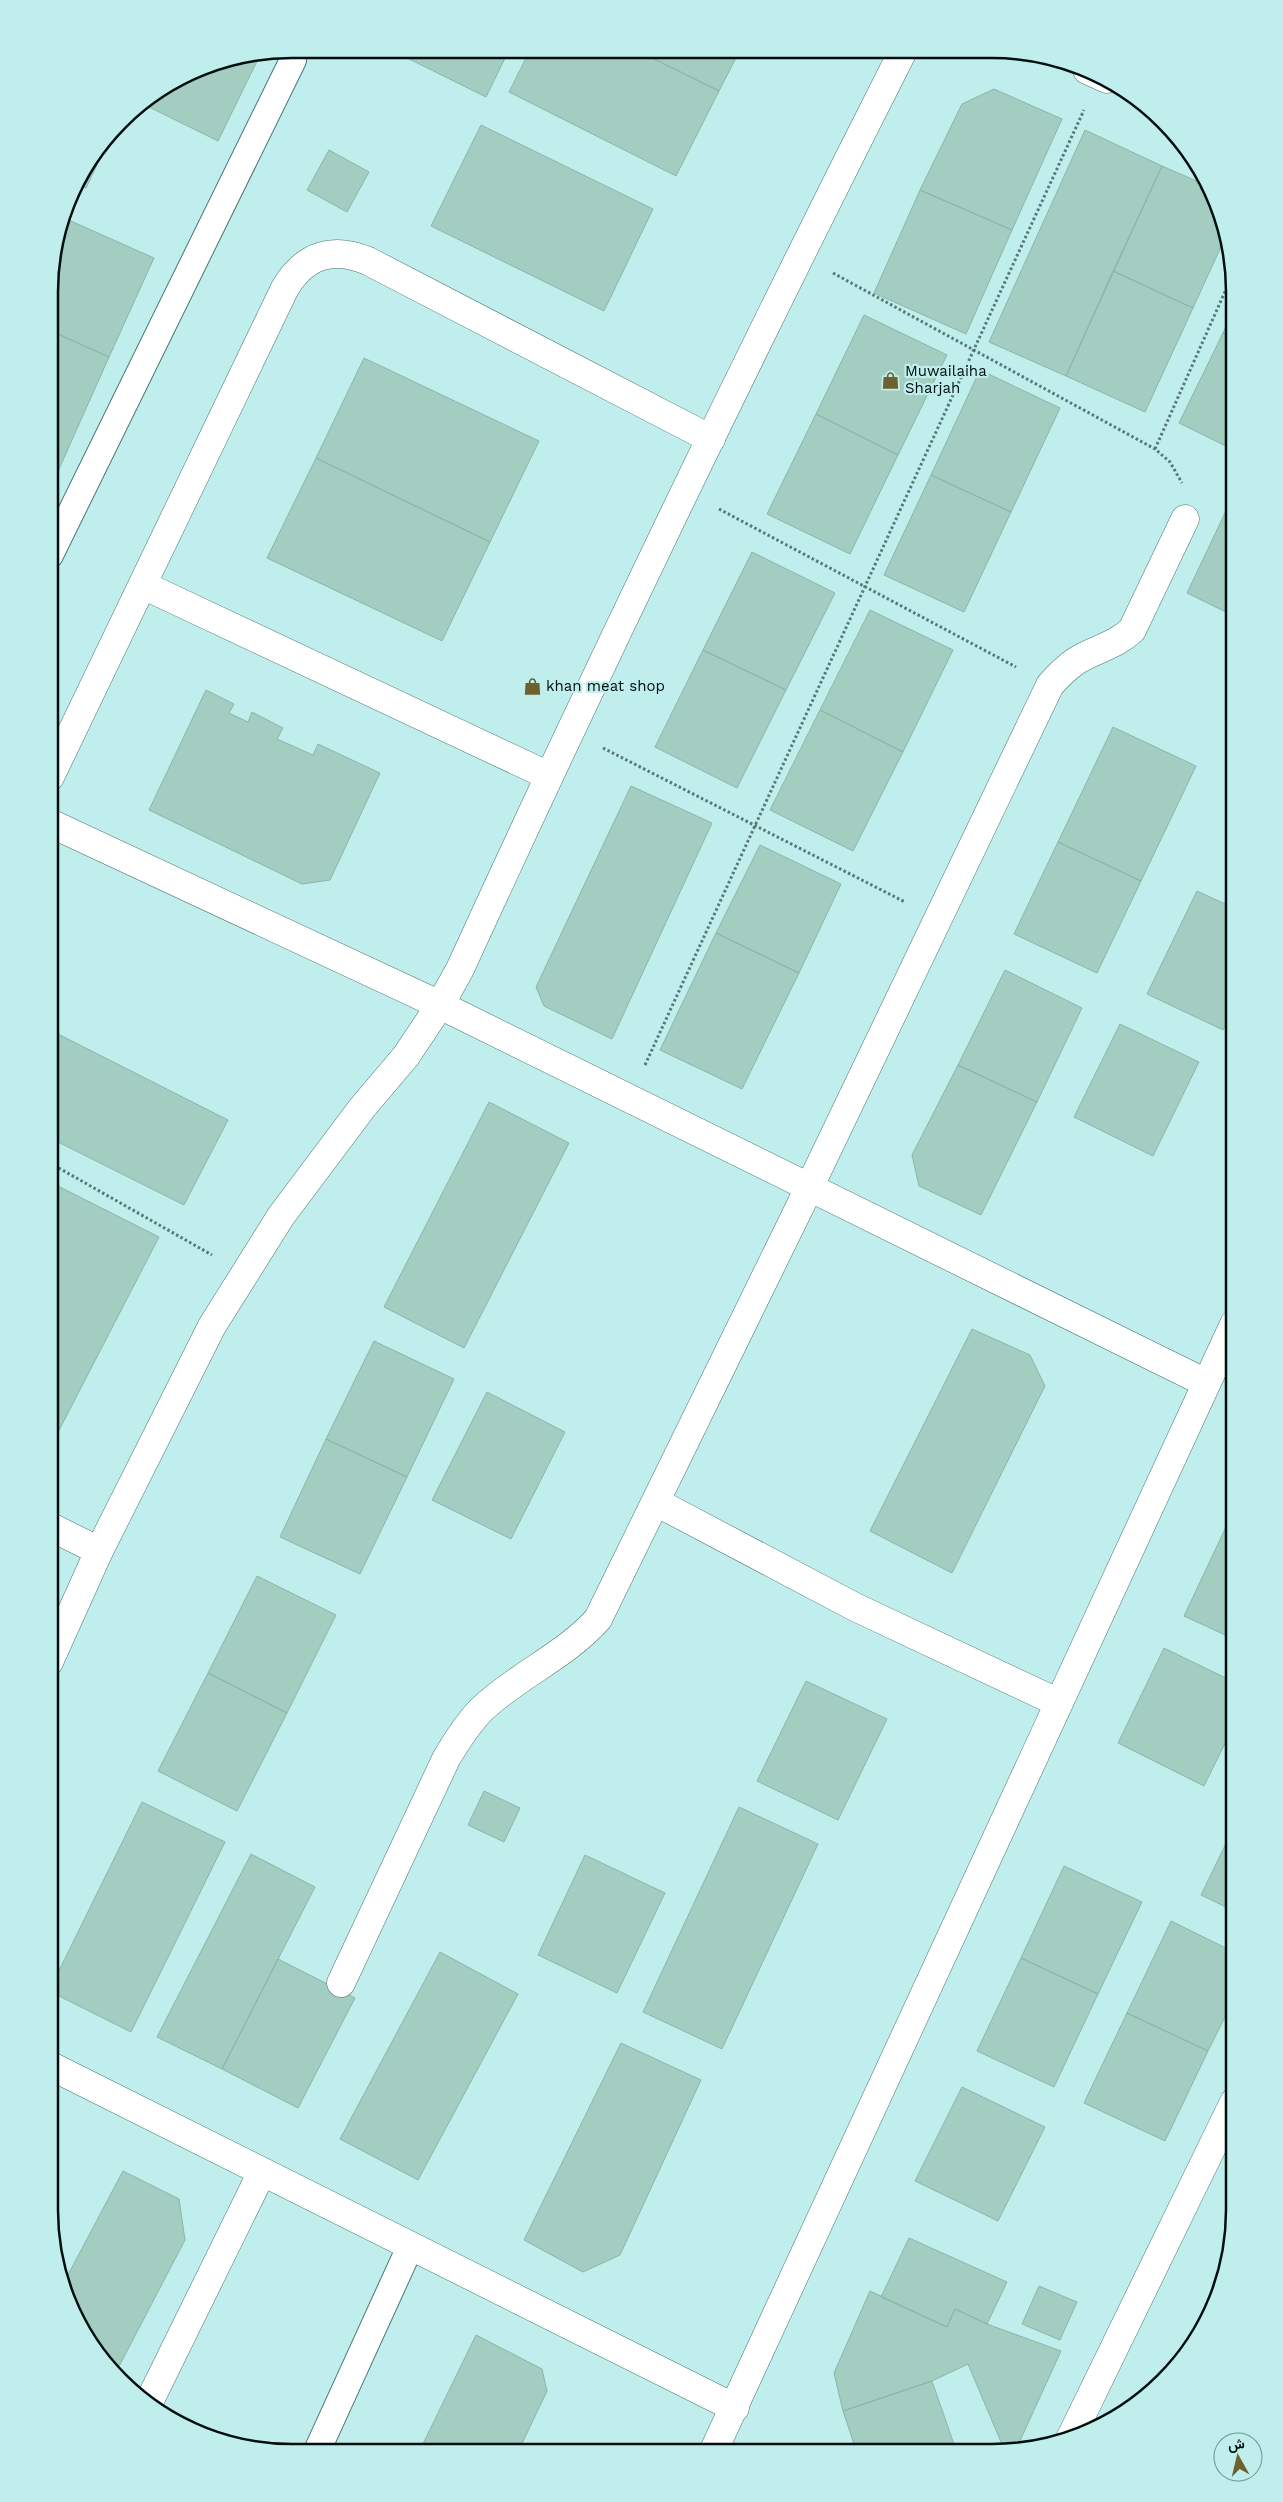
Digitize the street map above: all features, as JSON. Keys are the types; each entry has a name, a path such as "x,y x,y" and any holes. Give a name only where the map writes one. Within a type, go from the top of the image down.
{"street":[{"path":"58,1642 99,1551 183,1380 244,1273 315,1169 362,1108 406,1056 440,1005 460,969 569,730 800,255 899,58"},
{"path":"58,760 286,288 294,274 306,263 321,256 337,253 353,254 711,439"},
{"path":"341,1983 446,1759 462,1733 482,1710 505,1690 583,1636 598,1619 809,1188 1050,685 1062,671 1078,660 1121,641 1132,630 1185,520"},
{"path":"143,585 549,776"},
{"path":"58,827 440,1005 1206,1383"},
{"path":"717,2444 1226,1341"},
{"path":"656,1502 855,1607 1059,1703"},
{"path":"58,1530 99,1551"},
{"path":"58,2070 735,2408"},
{"path":"1074,2430 1226,2118"},
{"path":"151,2398 262,2172"}],"lane":[{"path":"58,539 293,60"},
{"path":"320,2444 410,2247"}],"path":[{"path":"629,1099 975,350 1095,82"},
{"path":"800,255 1156,449 1170,462 1181,479 1186,499 1185,520"},
{"path":"1156,449 1226,290"},
{"path":"685,492 1050,685"},
{"path":"569,730 938,919"},
{"path":"58,1168 244,1273"}],"building":[{"path":"407,58 505,58 486,97"},
{"path":"526,58 652,58 719,91 676,176 509,92"},
{"path":"652,58 736,58 719,91"},
{"path":"258,60 218,141 148,107 174,89 202,75 231,65"},
{"path":"994,89 1062,119 1012,230 920,190 962,104"},
{"path":"481,125 653,209 604,311 431,226"},
{"path":"1085,130 1162,166 1066,376 989,342"},
{"path":"329,150 369,172 347,212 307,190"},
{"path":"102,155 86,188 83,187"},
{"path":"1162,166 1198,182 1208,202 1221,247 1193,308 1113,271"},
{"path":"920,190 1012,230 966,334 874,293"},
{"path":"69,220 154,258 109,357 58,334 59,261"},
{"path":"1113,271 1193,308 1145,412 1066,376"},
{"path":"864,315 947,355 898,455 816,414"},
{"path":"1223,333 1226,334 1226,446 1179,423"},
{"path":"58,334 109,357 58,471"},
{"path":"364,358 539,441 490,542 316,458"},
{"path":"980,370 1060,408 1011,512 931,475"},
{"path":"816,414 898,455 850,554 767,514"},
{"path":"316,458 490,542 442,641 267,558"},
{"path":"931,475 1011,512 964,612 884,575"},
{"path":"1226,511 1226,612 1187,593"},
{"path":"752,552 835,593 786,690 703,650"},
{"path":"870,610 953,650 903,752 820,710"},
{"path":"703,650 786,690 737,788 655,747"},
{"path":"206,690 234,704 229,713 248,722 252,712 283,728 277,739 313,755 318,744 380,773 330,880 302,884 149,810"},
{"path":"820,710 903,752 853,851 770,810"},
{"path":"1113,727 1196,766 1141,881 1058,842"},
{"path":"631,786 712,823 612,1039 544,1006 536,987"},
{"path":"1058,842 1141,881 1097,973 1014,934"},
{"path":"760,845 841,884 799,973 716,933"},
{"path":"1197,891 1226,904 1226,1024 1223,1030 1147,994"},
{"path":"716,933 799,973 742,1089 660,1050"},
{"path":"1005,970 1082,1008 1037,1102 958,1065"},
{"path":"1120,1024 1199,1062 1153,1156 1074,1117"},
{"path":"58,1034 228,1120 184,1205 58,1142"},
{"path":"958,1065 1037,1102 981,1215 919,1186 912,1155"},
{"path":"489,1102 569,1143 464,1348 384,1307"},
{"path":"58,1186 159,1237 58,1432"},
{"path":"972,1329 1030,1355 1045,1386 952,1573 870,1531"},
{"path":"374,1341 454,1379 407,1477 326,1439"},
{"path":"487,1392 565,1432 511,1539 432,1500"},
{"path":"326,1439 407,1477 360,1574 280,1537"},
{"path":"1226,1527 1226,1635 1184,1616"},
{"path":"257,1576 336,1615 287,1713 208,1673"},
{"path":"1164,1648 1226,1678 1226,1741 1204,1786 1118,1743"},
{"path":"208,1673 287,1713 237,1811 158,1771"},
{"path":"806,1681 887,1719 838,1820 757,1781"},
{"path":"484,1791 520,1808 504,1842 468,1825"},
{"path":"142,1802 225,1842 131,2032 58,1996 58,1973"},
{"path":"739,1807 818,1844 722,2049 643,2012"},
{"path":"1226,1843 1226,1907 1201,1895"},
{"path":"251,1854 315,1887 222,2069 157,2037"},
{"path":"585,1855 665,1893 617,1993 538,1955"},
{"path":"1064,1866 1142,1902 1098,1994 1021,1958"},
{"path":"1171,1921 1226,1948 1226,2015 1208,2051 1127,2013"},
{"path":"440,1952 518,1994 418,2180 340,2139"},
{"path":"1021,1958 1098,1994 1054,2087 977,2051"},
{"path":"278,1959 355,1998 298,2108 222,2069"},
{"path":"1127,2013 1208,2051 1165,2141 1084,2103"},
{"path":"621,2043 701,2080 620,2255 583,2272 524,2240"},
{"path":"962,2087 1045,2127 998,2221 915,2181"},
{"path":"123,2171 179,2199 185,2240 118,2368 89,2328 75,2300 67,2277"},
{"path":"909,2238 1007,2282 987,2324 955,2309 947,2327 881,2297"},
{"path":"1039,2286 1077,2302 1060,2340 1022,2324"},
{"path":"870,2291 947,2327 955,2309 987,2324 1061,2351 1018,2443 1002,2444 968,2364 932,2381 843,2411 834,2373"},
{"path":"476,2335 542,2369 547,2391 522,2444 423,2444"},
{"path":"932,2381 954,2444 854,2444 843,2411"}],"place":[{"name":"Muwailaiha Sharjah","path":"891,380"},
{"name":"khan meat shop","path":"532,686"}]}
